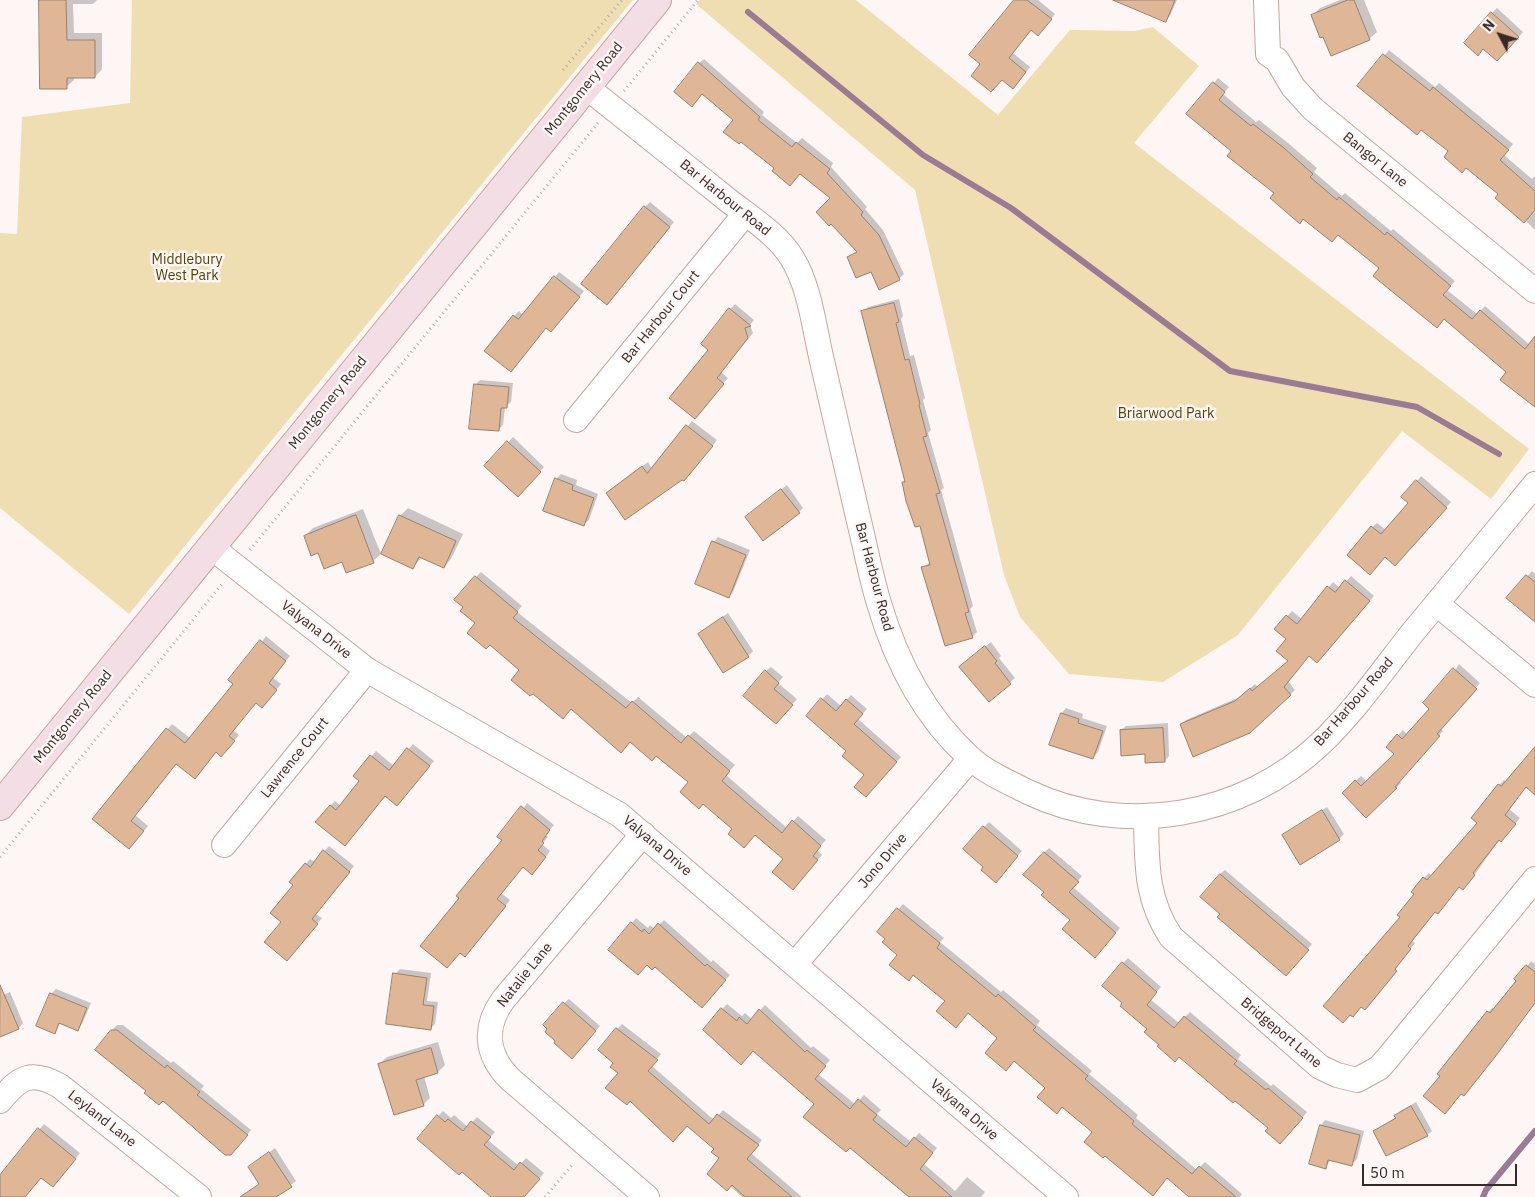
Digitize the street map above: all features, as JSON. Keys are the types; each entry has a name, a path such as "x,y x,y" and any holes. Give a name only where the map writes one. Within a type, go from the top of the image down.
{"street":[{"name":"Montgomery Road","path":"0,806 657,0"},
{"name":"Bangor Lane","path":"1266,0 1268,54 1277,60 1292,87 1312,109 1535,290"},
{"name":"Bar Harbour Road","path":"586,87 783,245 800,273 876,596 907,677 926,708 970,759 1006,781 1044,800 1078,810 1113,816 1146,818 1216,805 1254,790 1297,764 1336,728 1535,484"},
{"name":"Bar Harbour Court","path":"576,420 745,214"},
{"name":"Valyana Drive","path":"211,546 367,670 602,804 643,834 795,964 1051,1192"},
{"path":"1437,604 1535,685"},
{"name":"Lawrence Court","path":"224,845 367,670"},
{"name":"Jono Drive","path":"795,964 970,759"},
{"name":"Bridgeport Lane","path":"1146,818 1147,871 1151,898 1161,923 1171,937 1320,1067 1337,1075 1357,1080 1379,1068 1388,1058 1535,879"},
{"name":"Natalie Lane","path":"643,834 500,1004 494,1016 490,1038 494,1061 506,1075 647,1197"},
{"name":"Leyland Lane","path":"0,1101 22,1079 32,1076 44,1077 60,1086 199,1197"}],"path":[{"path":"563,70 622,0"},
{"path":"624,92 698,0"},
{"path":"247,554 599,122"},
{"path":"0,857 223,582"},
{"path":"545,1197 572,1165"}],"green space":[{"name":"Middlebury West Park","path":"132,0 633,0 129,614 0,508 0,233 17,234 22,117 130,103"},
{"name":"Briarwood Park","path":"700,0 856,0 998,115 1070,30 1135,31 1153,27 1199,66 1134,143 1529,449 1491,499 1402,431 1238,635 1163,682 1069,674 1020,617 1004,575 915,190 696,4"}],"building":[{"path":"39,0 66,0 67,40 95,40 95,78 67,78 67,89 40,89"},
{"path":"1014,0 1027,0 1052,19 1038,36 1031,30 1009,58 1026,72 1013,89 1002,80 991,92 971,76 980,64 969,55"},
{"path":"1113,0 1175,0 1166,22"},
{"path":"1348,0 1354,0 1370,40 1331,56 1323,37 1320,38 1311,15"},
{"path":"1491,12 1519,37 1497,61 1483,49 1478,56 1464,43"},
{"path":"1383,54 1430,91 1433,87 1509,150 1500,160 1535,191 1535,210 1524,223 1495,198 1498,194 1466,168 1462,173 1444,157 1448,151 1421,130 1417,135 1357,86"},
{"path":"698,62 760,117 758,120 792,147 796,142 830,169 827,173 863,212 861,215 879,235 900,280 879,290 871,272 856,278 847,257 857,252 831,224 829,226 816,212 830,198 800,174 790,186 772,171 774,168 741,142 739,144 723,132 733,120 702,94 692,107 674,92"},
{"path":"1213,82 1225,92 1219,100 1251,126 1253,124 1284,148 1313,174 1310,177 1337,200 1339,197 1385,235 1387,232 1451,286 1443,295 1472,319 1480,310 1525,349 1535,336 1535,407 1500,380 1506,372 1444,319 1437,328 1373,276 1379,268 1338,235 1332,242 1303,219 1300,224 1270,198 1274,193 1227,156 1231,151 1186,114"},
{"path":"644,206 670,227 607,305 581,284"},
{"path":"554,276 580,297 551,332 546,328 511,372 484,351 513,315 518,319"},
{"path":"894,303 899,322 896,323 905,360 909,359 927,436 923,437 940,493 936,494 969,612 965,613 973,638 945,646 921,567 930,565 920,526 915,527 906,501 902,482 905,482 861,311"},
{"path":"729,308 751,326 745,328 748,338 717,378 724,384 695,419 669,398 708,350 701,344"},
{"path":"474,384 509,387 507,408 501,408 499,431 469,429"},
{"path":"686,425 713,446 684,481 682,480 625,520 606,493 642,466 647,473"},
{"path":"507,441 541,472 518,497 484,466"},
{"path":"555,478 573,485 572,490 594,498 584,526 543,511"},
{"path":"1416,480 1447,508 1395,566 1385,557 1370,575 1347,555 1371,526 1381,534 1408,503 1401,497"},
{"path":"781,489 800,513 763,541 745,517"},
{"path":"356,515 374,563 346,573 342,562 324,569 318,553 311,556 304,536"},
{"path":"399,515 456,541 444,568 419,557 413,569 381,554"},
{"path":"712,541 746,555 729,598 695,584"},
{"path":"1526,575 1535,582 1535,622 1506,598"},
{"path":"475,576 518,612 513,618 626,708 632,701 681,743 688,735 730,771 722,781 782,833 792,820 821,846 813,856 818,860 793,890 772,872 783,859 755,835 744,848 728,834 732,829 703,804 699,809 680,792 688,782 656,756 652,761 630,742 621,753 571,709 563,719 533,694 530,696 511,680 519,670 490,645 486,649 467,633 475,623 460,611 463,607 454,600"},
{"path":"1345,580 1370,601 1317,663 1309,656 1284,687 1291,695 1250,733 1193,757 1180,724 1235,701 1250,688 1252,691 1288,661 1276,651 1286,639 1274,629 1286,615 1297,624 1327,586 1335,592"},
{"path":"723,617 749,657 723,673 698,634"},
{"path":"260,640 286,661 269,683 277,690 262,708 256,703 229,736 235,741 221,757 216,752 195,779 176,764 131,821 144,831 129,849 92,819 166,728 185,743 233,684 228,680"},
{"path":"985,646 1011,684 989,702 959,667"},
{"path":"1453,668 1477,689 1437,734 1440,736 1395,787 1397,788 1366,818 1342,793 1355,780 1361,786 1394,754 1386,747 1397,734 1402,739 1429,709 1423,703"},
{"path":"765,670 779,683 774,689 793,705 776,724 743,696"},
{"path":"821,698 836,711 846,699 863,714 854,724 897,762 866,797 854,787 864,775 842,756 846,751 806,716"},
{"path":"1061,713 1079,719 1078,723 1103,731 1093,759 1049,745"},
{"path":"1163,728 1165,762 1145,763 1145,754 1121,756 1120,730"},
{"path":"1535,747 1535,795 1526,787 1505,815 1516,824 1501,842 1499,840 1473,873 1475,875 1463,890 1459,887 1438,914 1435,912 1408,946 1411,949 1395,969 1397,971 1365,1010 1361,1007 1353,1017 1350,1015 1343,1023 1323,1006 1400,917 1397,915 1414,894 1411,892 1423,877 1427,880 1477,823 1471,818 1498,784 1501,786"},
{"path":"407,748 430,766 397,806 385,796 345,846 315,822 330,805 336,810 359,781 353,776 370,755 389,770"},
{"path":"521,806 550,830 542,841 544,843 538,850 546,857 532,875 523,867 497,899 506,906 465,957 460,953 447,968 420,946 459,898 456,896 502,840 497,837"},
{"path":"1322,810 1340,840 1300,865 1282,835"},
{"path":"983,826 1018,856 996,883 981,870 983,867 963,849"},
{"path":"323,850 350,872 312,919 318,924 287,961 264,942 281,922 270,913 293,885 289,882 305,863 310,867"},
{"path":"1044,852 1079,882 1069,892 1116,933 1095,958 1062,929 1070,920 1041,895 1044,892 1023,875"},
{"path":"1220,874 1309,950 1286,976 1217,917 1220,914 1200,897"},
{"path":"897,908 940,943 937,948 996,997 998,994 1036,1027 1033,1030 1088,1076 1085,1079 1134,1121 1132,1124 1192,1174 1199,1166 1236,1197 1189,1197 1167,1178 1153,1196 1105,1156 1103,1158 1084,1142 1092,1132 1062,1107 1057,1114 1037,1097 1045,1088 1014,1061 1006,1071 985,1053 997,1038 968,1013 956,1028 936,1011 945,1001 913,975 909,981 889,965 897,955 882,942 885,939 877,932"},
{"path":"631,922 642,932 644,929 649,934 658,923 705,966 707,964 726,980 702,1008 655,967 652,970 647,965 638,975 608,950"},
{"path":"1122,962 1157,992 1147,1005 1174,1028 1184,1016 1237,1061 1234,1064 1266,1090 1268,1088 1303,1118 1280,1144 1265,1131 1268,1128 1235,1101 1233,1103 1179,1057 1175,1062 1144,1032 1147,1029 1120,1006 1122,1003 1102,986"},
{"path":"1526,965 1535,972 1535,1003 1464,1096 1461,1094 1445,1114 1423,1096 1440,1076 1437,1074 1487,1011 1490,1013 1516,981 1514,979"},
{"path":"393,973 427,978 423,1005 434,1006 431,1030 386,1024"},
{"path":"0,985 19,1029 0,1037"},
{"path":"50,993 87,1008 78,1031 59,1023 55,1034 36,1026"},
{"path":"563,1002 596,1031 572,1059 554,1043 555,1041 545,1032 547,1029 543,1025"},
{"path":"721,1008 737,1021 739,1017 747,1024 759,1009 805,1052 807,1050 826,1066 815,1079 850,1109 858,1099 877,1115 873,1120 906,1147 914,1137 933,1153 920,1169 952,1197 909,1197 850,1148 846,1152 803,1117 814,1104 753,1051 741,1065 703,1030"},
{"path":"616,1028 658,1060 648,1071 709,1124 717,1114 759,1145 747,1159 792,1197 745,1197 732,1185 727,1191 707,1174 719,1158 711,1152 714,1149 687,1126 673,1142 630,1101 627,1105 605,1088 618,1073 610,1067 613,1063 598,1050"},
{"path":"111,1030 117,1030 165,1068 167,1065 200,1092 197,1095 248,1135 231,1155 225,1155 163,1101 159,1105 144,1093 146,1091 95,1050"},
{"path":"431,1048 438,1073 416,1080 424,1106 394,1115 378,1064"},
{"path":"1411,1106 1428,1136 1386,1156 1373,1131 1396,1118 1394,1116"},
{"path":"437,1115 445,1122 448,1119 463,1131 471,1121 491,1137 484,1145 514,1170 520,1162 540,1179 524,1197 491,1197 462,1172 459,1175 417,1139"},
{"path":"1320,1125 1360,1135 1352,1166 1328,1160 1326,1169 1309,1164"},
{"path":"38,1128 76,1159 53,1187 41,1178 25,1197 0,1197 0,1175"},
{"path":"269,1152 292,1187 276,1197 240,1197 259,1184 248,1167"}],"waterway":[{"path":"748,12 923,155 1011,208 1230,371 1417,407 1499,454"},
{"path":"1483,1197 1486,1190 1535,1131"}]}
